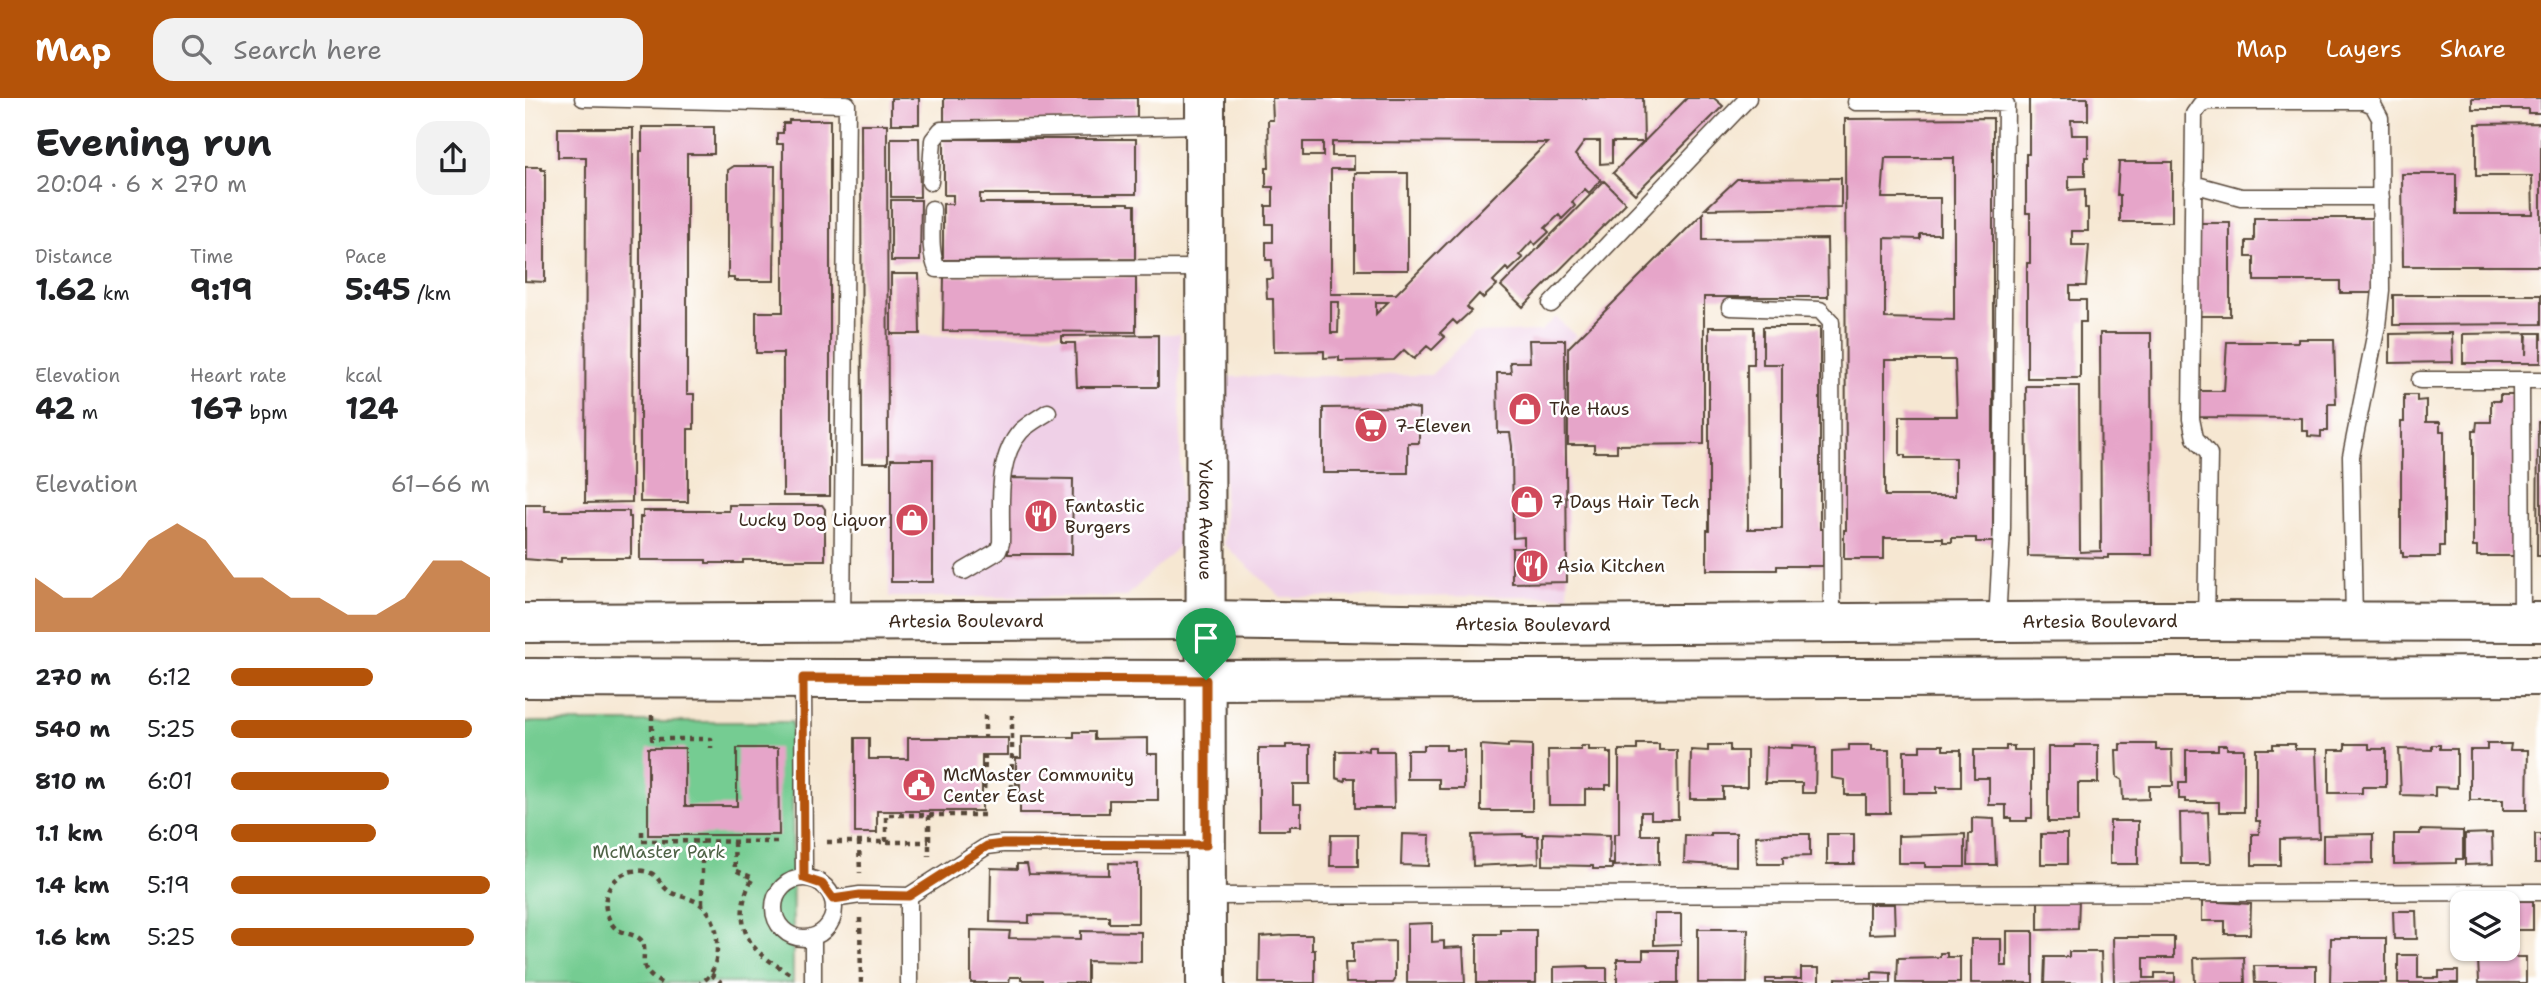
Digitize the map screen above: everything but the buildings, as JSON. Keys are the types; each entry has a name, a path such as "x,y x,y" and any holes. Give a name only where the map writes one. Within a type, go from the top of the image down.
{"main road":[{"name":"Yukon Avenue","path":"1205,112 1206,983"},
{"name":"Artesia Boulevard","path":"525,623 1206,620 1529,625 2531,622"},
{"path":"525,678 1206,680 2541,676"}],"lane":[{"path":"583,98 847,104 842,622"},
{"path":"1551,304 1748,98"},
{"path":"2206,622 2209,454 2195,438 2191,419 2194,114 2201,104 2208,101 2364,101 2373,105 2380,118 2381,290 2377,326 2351,456 2354,622"},
{"path":"1856,102 2006,104 2002,528 1997,622"},
{"path":"930,183 933,140 941,130 1205,112"},
{"path":"2193,184 2241,197 2381,197"},
{"path":"932,209 931,235 937,269 1205,268"},
{"path":"1730,307 1820,310 1831,322 1832,624"},
{"path":"2420,380 2541,380"},
{"path":"2521,380 2531,622"},
{"path":"964,571 998,551 1001,543 1005,460 1022,430 1048,412"},
{"path":"803,678 804,878"},
{"path":"833,899 860,895 909,896 987,846 1206,845"},
{"path":"804,878 822,884 833,899 833,918 822,933 813,937 803,939 793,936 778,923 774,913 774,903 785,886 793,880 804,878"},
{"path":"1206,896 2541,892"},
{"path":"909,896 909,983"},
{"path":"806,981 813,937"}],"path":[{"path":"652,715 652,739 711,739 711,748"},
{"path":"985,715 985,738"},
{"path":"1012,715 1012,799"},
{"path":"984,799 985,755"},
{"path":"886,842 886,815 984,815"},
{"path":"929,815 929,866"},
{"path":"642,831 642,841 787,842"},
{"path":"700,983 711,974 717,955 715,925 702,905 702,842"},
{"path":"734,842 735,870 754,878 748,886 744,905 743,921 748,937 761,954 806,981"},
{"path":"827,842 929,842"},
{"path":"859,842 860,879"},
{"path":"661,983 648,974 643,965 639,938 615,928 606,913 606,899 611,886 625,873 645,872 657,878 672,893 702,905"},
{"path":"860,910 861,983"},
{"path":"711,974 722,983"}],"shaded area":[{"path":"1556,317 1576,336 1567,345 1568,596 1281,597 1224,544 1224,377 1431,375 1473,333 1541,331"},
{"path":"1180,334 1181,544 1126,597 889,597 888,336"}],"green space":[{"name":"McMaster Park","path":"525,722 792,722 793,983 525,983"}],"place":[{"name":"The Haus","path":"1525,409"},
{"name":"7-Eleven","path":"1371,426"},
{"name":"7 Days Hair Tech","path":"1527,502"},
{"name":"Fantastic Burgers","path":"1041,516"},
{"name":"Lucky Dog Liquor","path":"912,520"},
{"name":"Asia Kitchen","path":"1532,566"},
{"name":"McMaster Community Center East","path":"919,785"}],"route":[{"path":"803,678 1206,680 1206,845 987,846 909,896 850,895 833,899 822,884 804,878 803,678"}]}
